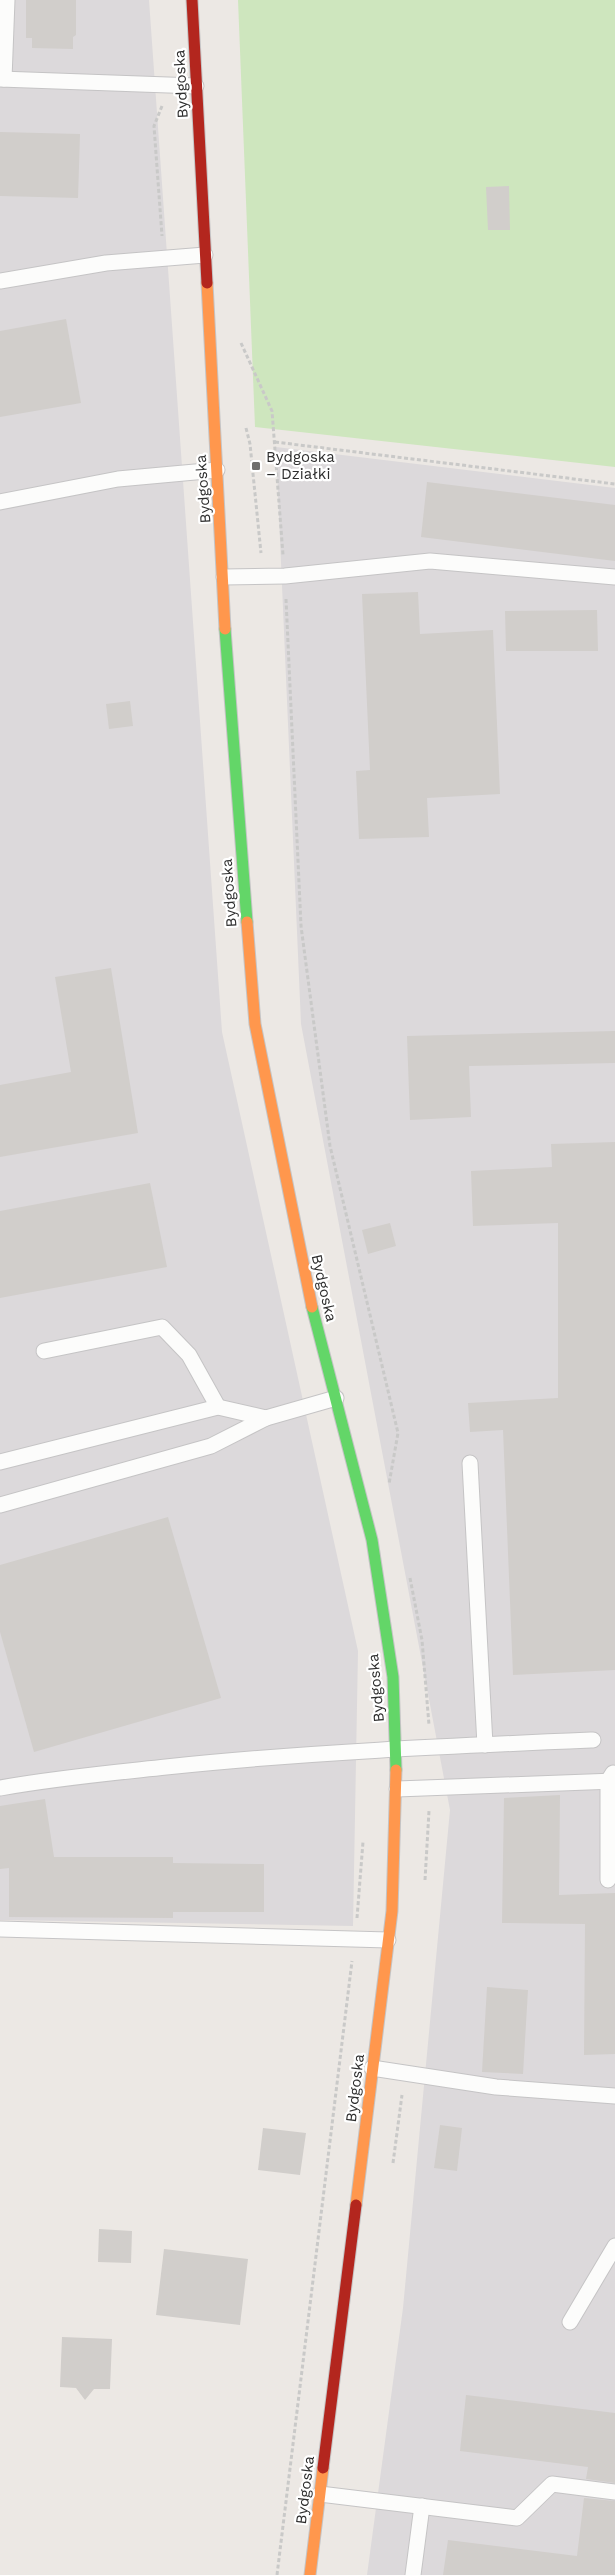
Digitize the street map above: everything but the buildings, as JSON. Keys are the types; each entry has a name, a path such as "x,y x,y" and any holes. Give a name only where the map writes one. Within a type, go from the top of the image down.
{"street":[{"name":"Bydgoska","path":"192,0 229,696 255,1024 306,1283 372,1540 393,1677 397,1789 388,1940 310,2575"}],"lane":[{"path":"7,0 2,79 196,86"},
{"path":"0,281 106,263 205,255"},
{"path":"0,502 118,479 217,470"},
{"path":"224,577 285,576 430,561 615,577"},
{"path":"44,1351 162,1327 189,1355 218,1407"},
{"path":"0,1505 211,1446 266,1418 336,1398"},
{"path":"0,1462 218,1407 266,1418"},
{"path":"470,1463 485,1745"},
{"path":"0,1788 44,1780 247,1759 396,1748 594,1740"},
{"path":"397,1789 613,1777 608,1880"},
{"path":"0,1929 388,1940"},
{"path":"372,2068 496,2087 615,2096"},
{"path":"570,2322 615,2246"},
{"path":"320,2494 517,2518 552,2484 615,2492"},
{"path":"413,2575 422,2506"}],"path":[{"path":"163,257 154,126 170,85"},
{"path":"275,442 615,484"},
{"path":"277,2575 355,1939 363,1840"}],"shaded area":[{"path":"0,0 149,0 222,1032 358,1651 353,1926 0,1920"},
{"path":"276,447 615,488 615,2575 367,2575 403,2308 450,1810 301,1024"}],"green space":[{"path":"238,0 615,0 615,467 255,427"}],"traffic: fast":[{"path":"225,629 247,922"},
{"path":"312,1307 372,1540 393,1677 396,1770"}],"traffic: slow":[{"path":"207,283 225,629"},
{"path":"247,922 255,1024 312,1307"},
{"path":"356,2205 392,1911 396,1770"},
{"path":"310,2575 323,2468"}],"traffic: jam":[{"path":"192,0 207,283"},
{"path":"323,2468 356,2205"}],"place":[{"name":"Bydgoska – Działki","path":"256,466"}]}
